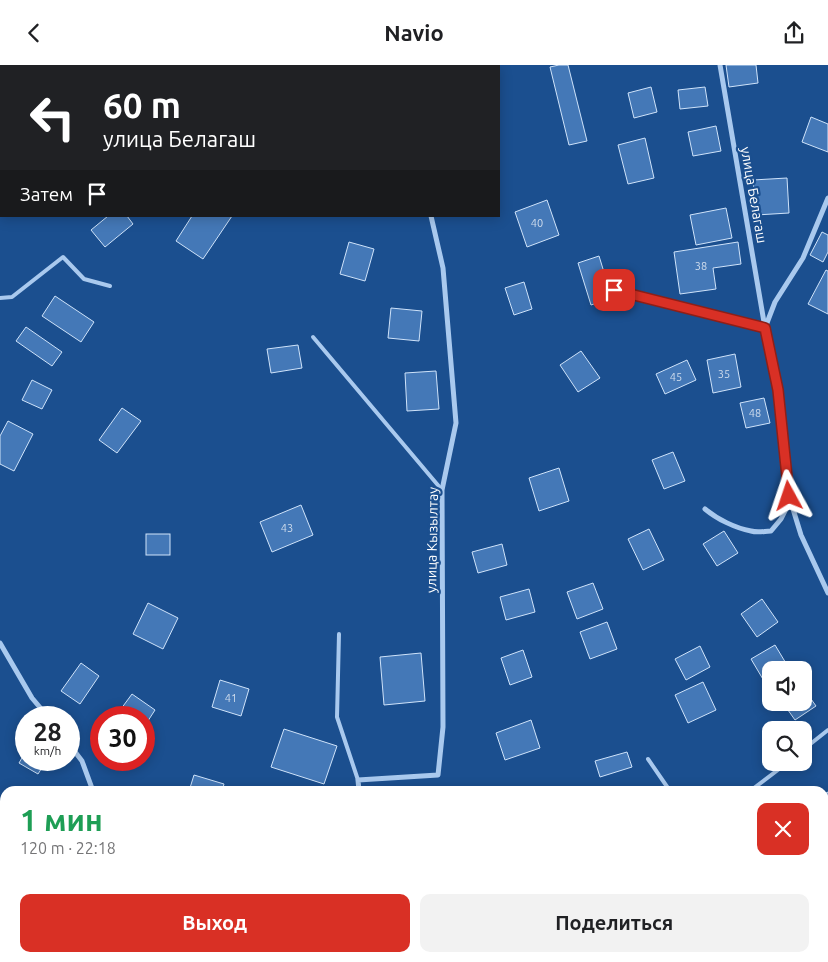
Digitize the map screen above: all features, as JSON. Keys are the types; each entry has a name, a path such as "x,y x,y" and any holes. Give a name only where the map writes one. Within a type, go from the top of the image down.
{"street":[{"name":"улица Белагаш","path":"720,65 765,328 778,390 790,501 801,535 828,593"},
{"path":"614,290 765,328 775,302 803,258 828,199"},
{"name":"улица Кызылтау","path":"358,780 438,775 443,727 442,490 456,423 443,267 431,217"},
{"path":"705,509 713,516 744,529 772,531 781,519 790,501"},
{"path":"0,643 32,698 39,706"},
{"path":"80,758 91,786"},
{"path":"358,780 359,786"}],"lane":[{"path":"0,298 12,297 63,257 84,279 110,286"},
{"path":"313,337 442,490"},
{"path":"340,634 337,717 358,780"},
{"path":"812,743 828,730"},
{"path":"648,759 667,786"},
{"path":"756,786 776,771"}],"building":[{"path":"568,65 587,141 569,145 550,67"},
{"path":"726,65 756,65 758,83 729,87"},
{"path":"651,87 657,112 634,118 628,93"},
{"path":"705,87 708,106 680,109 678,90"},
{"path":"811,117 828,124 828,152 802,142"},
{"path":"716,126 721,151 693,156 688,132"},
{"path":"645,138 654,178 628,184 618,145"},
{"path":"787,178 789,213 756,215 753,180"},
{"path":"547,200 559,235 527,247 515,212"},
{"path":"726,208 732,238 696,245 690,215"},
{"path":"107,217 128,217 133,224 105,247 91,230"},
{"path":"191,217 231,217 203,259 176,241"},
{"path":"822,232 828,235 828,252 823,262 810,255"},
{"path":"349,242 374,249 365,281 340,274"},
{"path":"738,242 741,264 713,268 716,289 680,294 674,252"},
{"path":"599,256 612,298 591,305 578,263"},
{"path":"826,270 828,271 828,314 808,304"},
{"path":"524,282 532,309 514,315 505,288"},
{"path":"55,296 94,322 81,342 42,316"},
{"path":"391,308 422,311 419,341 388,338"},
{"path":"26,327 62,352 52,366 16,341"},
{"path":"298,345 302,368 271,373 267,349"},
{"path":"581,351 600,378 578,392 560,365"},
{"path":"735,354 741,387 713,393 707,360"},
{"path":"687,360 696,380 665,394 656,374"},
{"path":"436,371 439,409 407,411 405,373"},
{"path":"32,380 52,390 42,409 22,400"},
{"path":"764,398 770,423 746,428 740,403"},
{"path":"122,408 141,421 117,453 99,440"},
{"path":"8,421 33,434 14,471 0,464 0,436"},
{"path":"673,452 685,481 664,489 652,460"},
{"path":"559,468 569,501 539,511 529,478"},
{"path":"301,505 313,535 272,552 260,522"},
{"path":"649,529 664,560 643,570 628,539"},
{"path":"724,531 738,553 717,566 703,544"},
{"path":"146,534 170,534 170,555 146,555"},
{"path":"502,544 507,565 478,573 472,552"},
{"path":"593,583 603,609 577,619 567,592"},
{"path":"529,589 535,612 506,620 500,597"},
{"path":"762,599 778,622 757,637 741,614"},
{"path":"148,603 178,618 163,649 133,634"},
{"path":"607,622 617,649 590,659 580,632"},
{"path":"775,645 785,661 762,661 762,678 751,659"},
{"path":"700,646 710,667 686,680 675,659"},
{"path":"523,650 532,677 510,685 501,658"},
{"path":"421,653 425,701 384,705 380,657"},
{"path":"81,663 99,676 80,704 61,691"},
{"path":"220,680 249,689 241,716 212,707"},
{"path":"703,682 716,710 688,723 675,695"},
{"path":"132,694 149,706 123,706"},
{"path":"812,700 816,706 812,709"},
{"path":"789,711 808,711 795,720"},
{"path":"531,720 540,748 505,760 496,733"},
{"path":"284,729 337,746 324,784 271,767"},
{"path":"627,752 632,767 600,777 595,761"},
{"path":"194,775 224,784 223,786 191,786"}],"route":[{"path":"614,290 765,328 778,390 789,496"}]}
